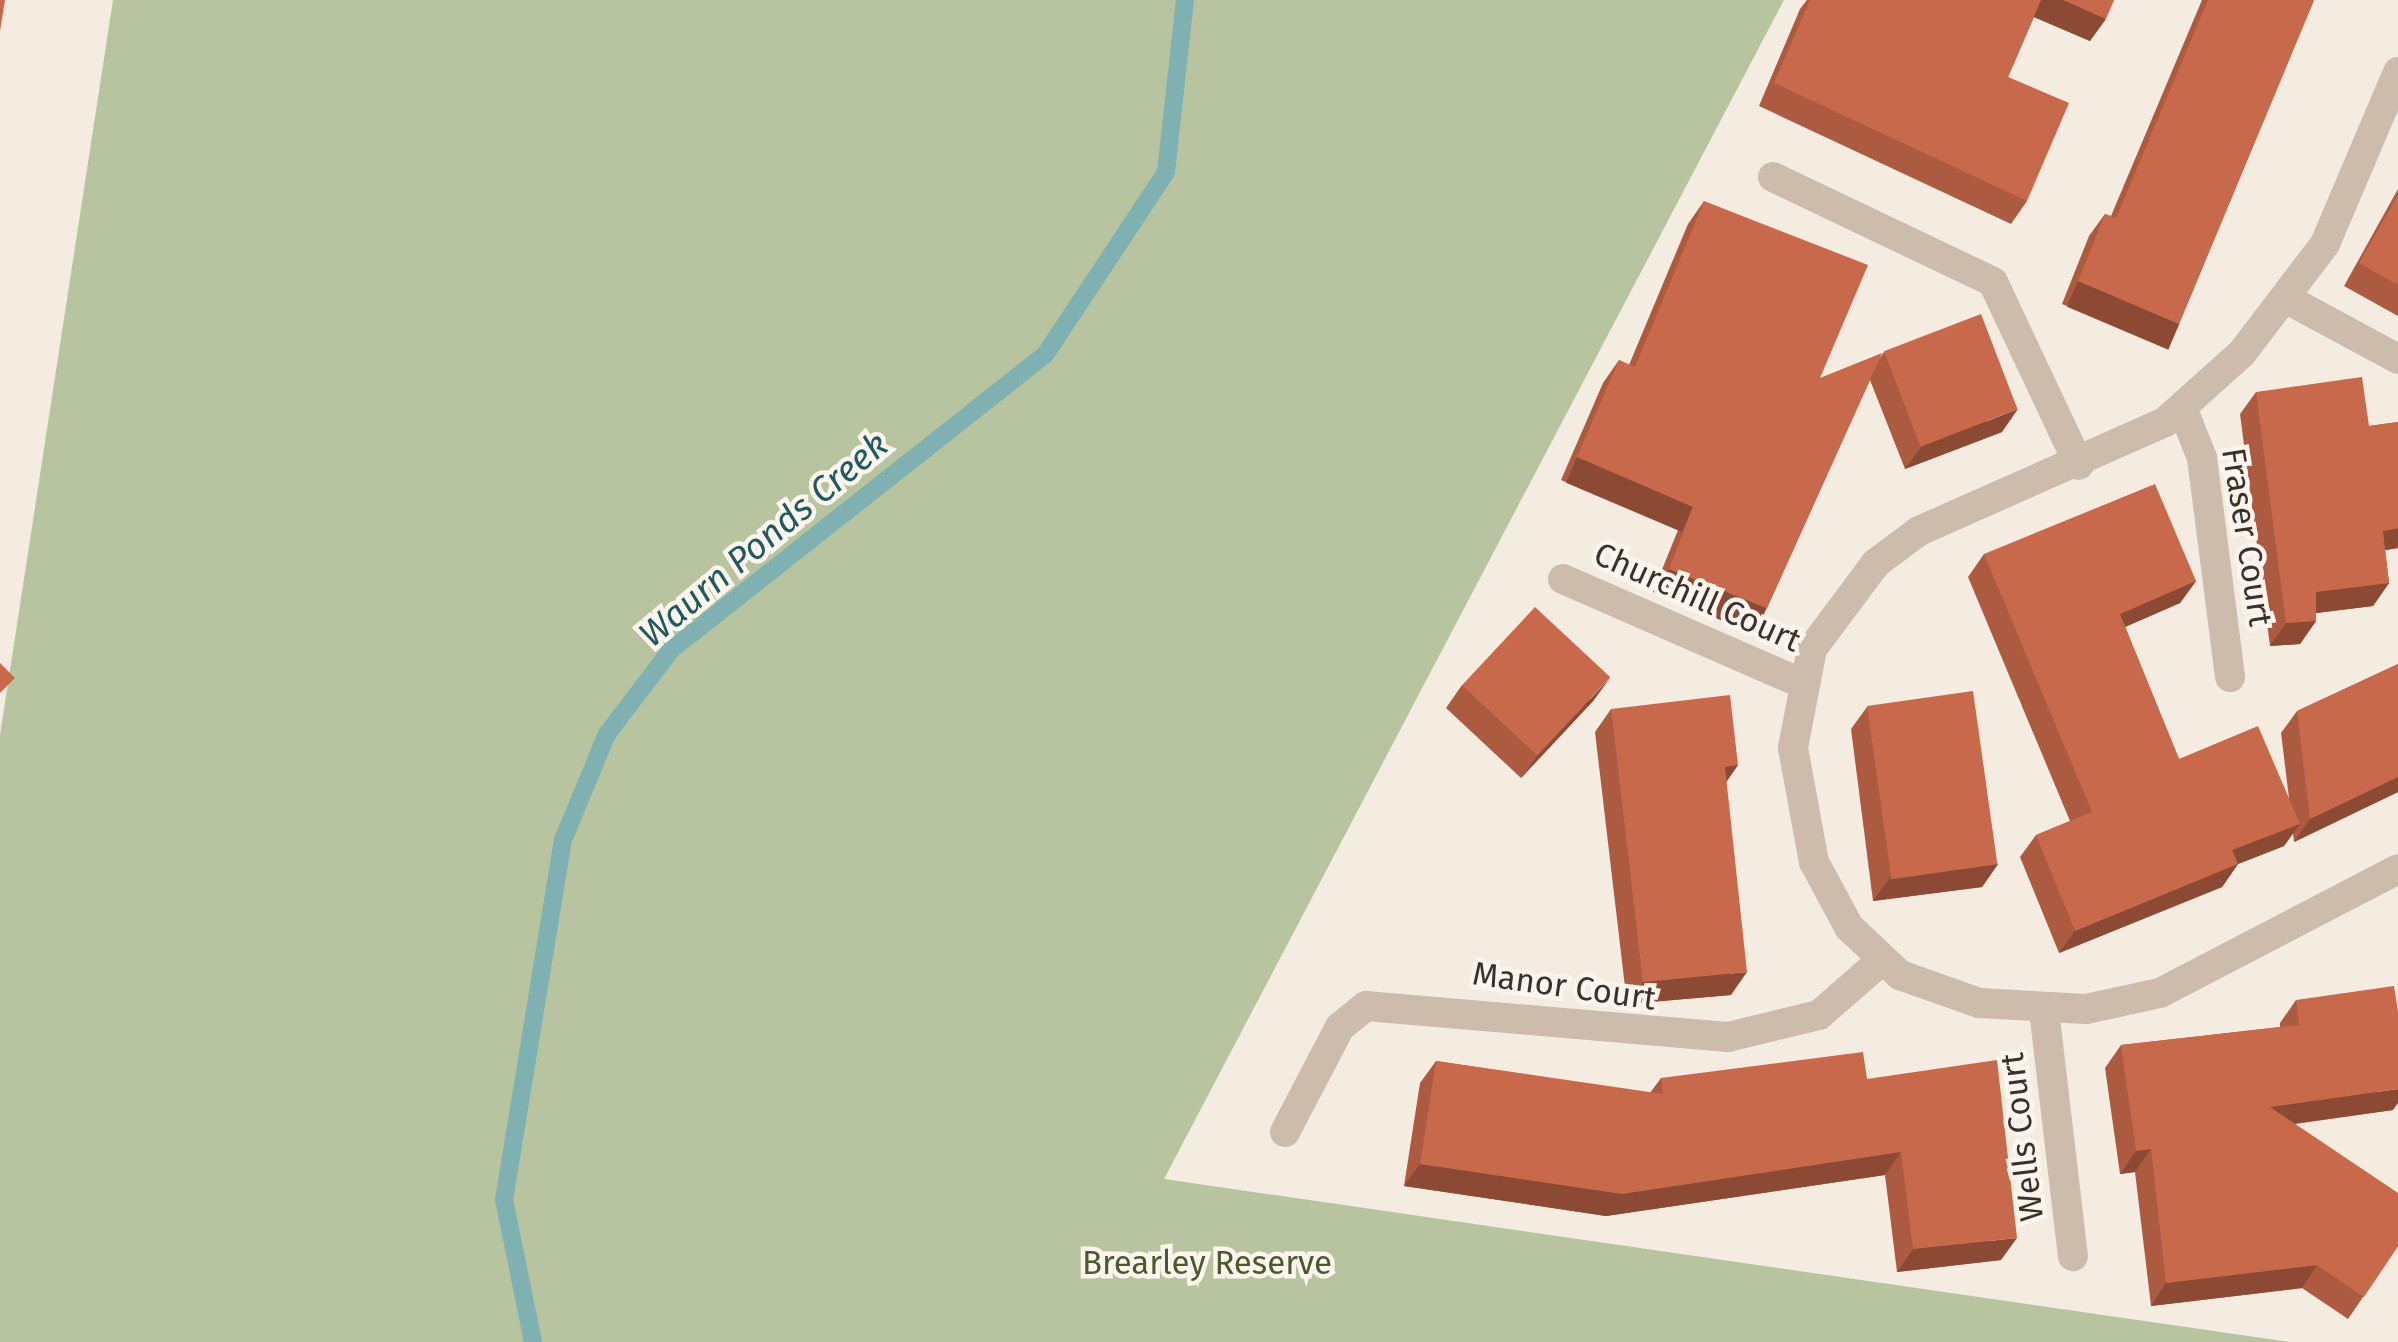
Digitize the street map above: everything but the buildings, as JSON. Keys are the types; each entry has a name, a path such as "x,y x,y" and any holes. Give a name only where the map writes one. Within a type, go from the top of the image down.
{"street":[{"path":"2398,71 2324,244 2287,299 2182,410 2079,466 1892,549 1829,618 1801,683 1793,748 1806,833 1836,908 1881,961 1960,999 2044,1010 2188,983 2398,868"},
{"path":"1773,177 1994,282 2079,466"},
{"path":"2287,299 2398,359"},
{"name":"Fraser Court","path":"2182,410 2202,458 2230,677"},
{"name":"Churchill Court","path":"1564,579 1801,683"},
{"name":"Manor Court","path":"1286,1132 1348,1017 1418,1004 1706,1039 1806,1021 1881,961"},
{"name":"Wells Court","path":"2044,1010 2073,1256"}],"green space":[{"name":"Brearley Reserve","path":"113,0 1784,0 1164,1179 2289,1342 0,1342 0,735"}],"waterway":[{"name":"Waurn Ponds Creek","path":"533,1342 504,1200 563,840 607,734 671,650 1045,355 1166,172 1185,0"}]}
